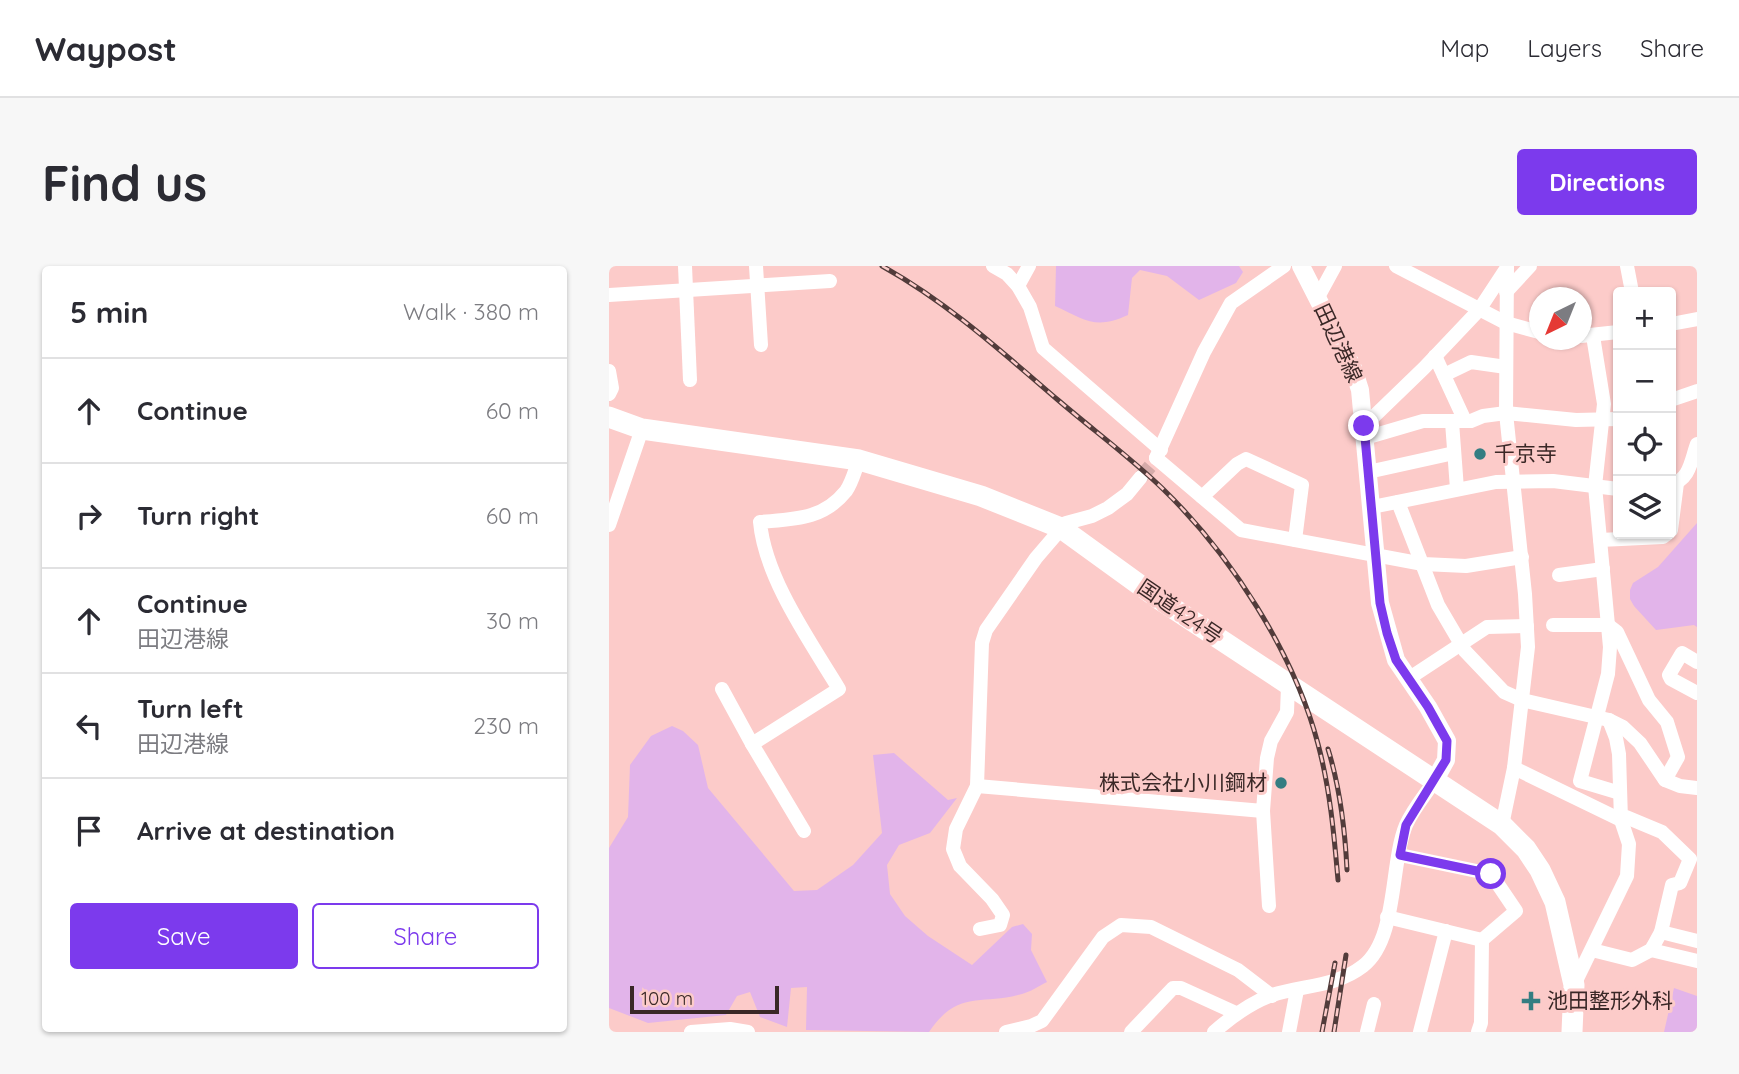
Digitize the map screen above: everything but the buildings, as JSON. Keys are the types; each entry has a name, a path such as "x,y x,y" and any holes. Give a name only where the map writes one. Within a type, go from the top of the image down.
{"highway":[{"name":"国道424号","path":"609,417 642,429 859,460 981,496 1061,528 1159,599 1288,686 1502,825 1526,849 1540,870 1555,902 1573,985 1572,1032"}],"main road":[{"name":"田辺港線","path":"1301,266 1353,368 1360,390 1380,603 1396,660 1447,741 1446,760 1435,780"}],"street":[{"path":"685,266 690,380"},
{"path":"756,266 761,345"},
{"path":"993,266 1007,274 1019,286 1030,307 1043,348 1156,457 1241,530 1423,564 1467,566 1522,557"},
{"path":"1019,286 1029,266"},
{"path":"1156,457 1204,352 1231,303 1284,266"},
{"path":"1317,299 1335,266"},
{"path":"1396,266 1423,273 1479,310 1506,323 1529,329"},
{"path":"1506,292 1530,266"},
{"path":"1627,266 1631,287"},
{"path":"1502,825 1514,768 1528,647 1522,557 1506,414 1506,267"},
{"path":"1365,432 1479,310 1506,267"},
{"path":"609,295 830,281"},
{"path":"1676,323 1697,319"},
{"path":"1592,335 1613,333"},
{"path":"1590,350 1604,404 1611,419 1595,486 1610,647 1602,718 1580,780 1620,793"},
{"path":"1435,356 1459,422 1454,453 1457,489"},
{"path":"1444,375 1471,362 1506,367"},
{"path":"609,371 612,388 609,394"},
{"path":"1676,398 1697,391"},
{"path":"1365,432 1423,421 1459,422 1506,414 1576,420 1611,419"},
{"path":"609,525 642,429"},
{"path":"1676,482 1687,474 1697,444"},
{"path":"1368,472 1454,453"},
{"path":"1202,498 1237,464 1246,459 1302,485 1295,540"},
{"path":"752,744 839,690 783,595 761,535 760,522 816,515 831,506 847,490 859,460"},
{"path":"980,929 1000,925 1003,915 992,899 960,866 953,849 955,829 977,786 982,643 986,630 1036,558 1066,523 1092,516 1108,508 1127,494 1141,477"},
{"path":"1372,507 1457,489 1512,481 1553,481 1613,488"},
{"path":"1398,502 1438,604 1465,651 1504,692 1522,699 1602,718 1623,727 1640,743 1665,780 1680,786 1697,788"},
{"path":"1600,540 1613,539"},
{"path":"1559,575 1603,569"},
{"path":"1553,625 1608,625 1617,632 1650,700 1667,722 1678,757 1665,780"},
{"path":"1408,679 1487,627 1527,626"},
{"path":"1697,662 1682,653 1669,675 1671,679 1697,694"},
{"path":"1269,906 1263,811 1267,758 1271,741 1287,712 1288,686"},
{"path":"722,689 804,831"},
{"path":"1573,985 1627,876 1629,844 1621,820 1619,754 1616,738 1602,718"},
{"path":"1514,768 1621,820"},
{"path":"1214,1032 1236,1013 1272,996 1346,977 1366,964 1382,942 1406,825 1435,780"},
{"path":"977,786 1263,811"},
{"path":"1592,950 1632,960 1651,950 1661,932 1672,885 1680,883 1690,859 1662,832 1626,817 1621,820"},
{"path":"1400,855 1491,874 1517,911 1482,940 1481,1023 1478,1032"},
{"path":"1387,917 1482,940"},
{"path":"1006,1032 1042,1021 1103,937 1121,925 1151,927 1238,970 1272,996"},
{"path":"1420,1032 1446,931"},
{"path":"1661,932 1697,941"},
{"path":"1651,950 1697,961"},
{"path":"1131,1032 1173,988 1181,988 1236,1013"},
{"path":"1289,1032 1297,990"},
{"path":"1367,1032 1374,1004"},
{"path":"691,1032 730,1029 748,1032"}],"shaded area":[{"path":"1056,266 1239,266 1243,272 1236,283 1199,300 1167,276 1140,270 1132,278 1128,315 1099,322 1083,319 1055,306"},
{"path":"1697,523 1697,627 1694,625 1656,630 1634,606 1630,599 1630,590 1633,583 1658,567"},
{"path":"672,726 683,731 698,745 708,788 794,891 817,890 853,865 882,833 873,755 894,753 948,800 957,798 930,833 899,845 887,865 890,894 905,916 928,936 972,965 1012,927 1023,924 1032,934 1031,950 1047,982 1022,994 961,1004 950,1010 929,1032 806,1030 807,987 791,988 787,1027 760,1017 750,992 737,996 726,1015 648,1023 609,1008 609,848 628,817 630,765 651,736"},
{"path":"1674,988 1697,996 1697,1032 1664,1032"}],"tunnel":[{"path":"1141,477 1153,463"}],"railway":[{"path":"882,266 929,295 973,328 1138,466 1213,544 1257,607 1293,675 1307,710 1326,778 1338,880"},
{"path":"1328,749 1341,809 1347,870"},
{"path":"1334,1032 1346,955"},
{"path":"1322,1032 1335,963"}],"place":[{"name":"千京寺","path":"1480,454"},
{"name":"株式会社小川鋼材","path":"1281,783"},
{"name":"池田整形外科","path":"1531,1001"}],"route":[{"path":"1364,426 1380,603 1387,633 1396,660 1447,741 1446,760 1406,825 1400,855 1491,874"}]}
